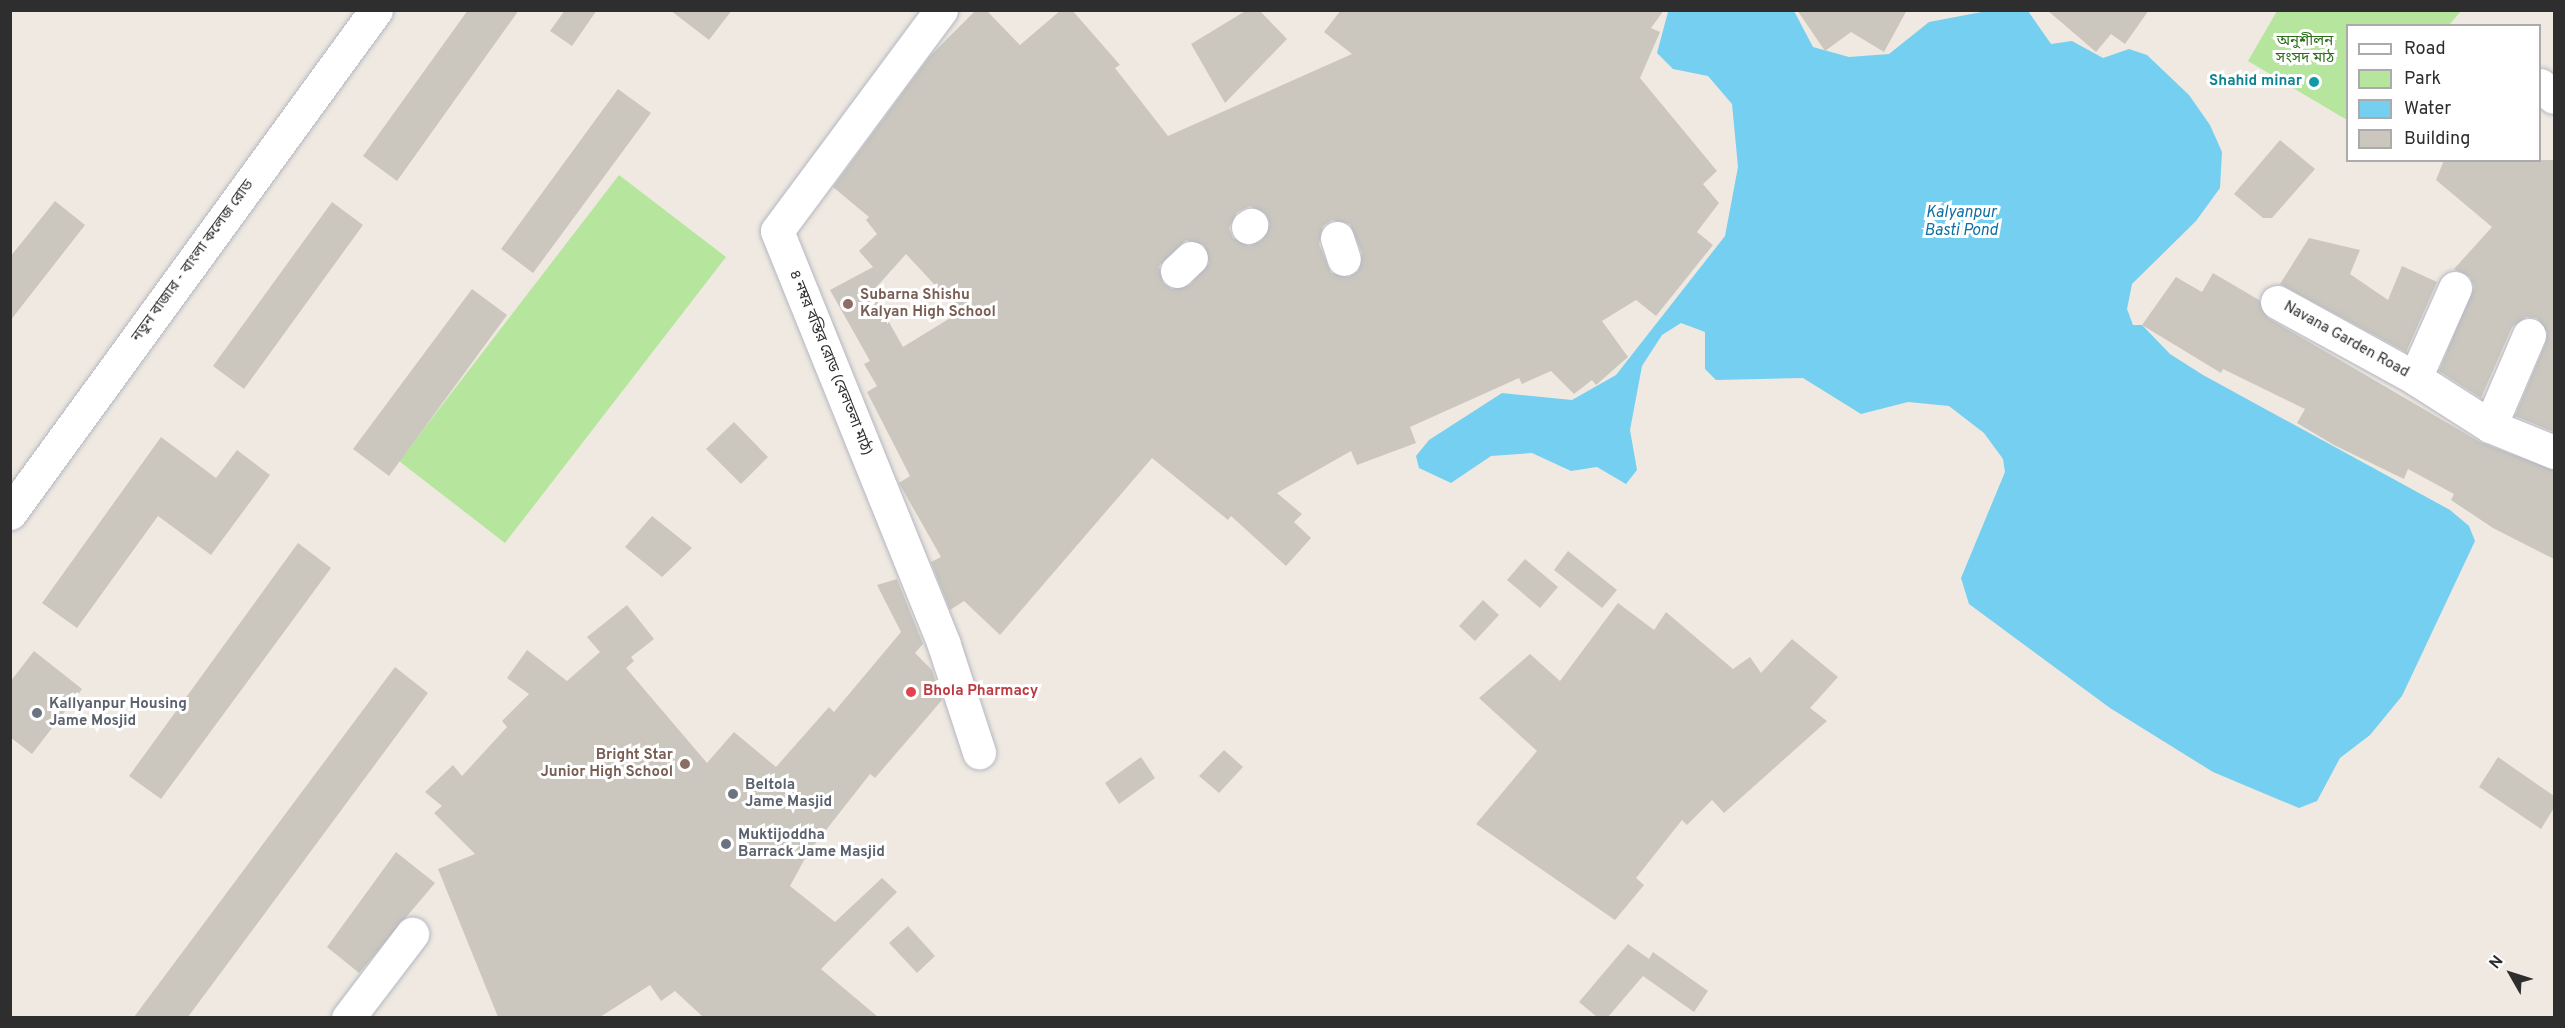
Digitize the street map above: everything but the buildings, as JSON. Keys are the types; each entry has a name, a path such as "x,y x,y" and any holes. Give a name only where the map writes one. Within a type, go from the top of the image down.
{"street":[{"name":"নতুন বাজার - বাংলা কলেজ রোড","path":"10,513 376,10"},
{"name":"৪ নম্বর বস্তির রোড (বেলতলা মাঠ)","path":"941,10 777,231 944,645 979,753"},
{"path":"2541,86 2554,97"},
{"path":"2415,378 2455,288"},
{"name":"Navana Garden Road","path":"2277,302 2415,378 2490,426 2554,452"},
{"path":"2490,426 2529,335"},
{"path":"348,1017 412,934"}],"green space":[{"name":"অনুশীলন সংসদ মাঠ","path":"2277,10 2461,11 2450,24 2346,24 2346,119 2248,61"},
{"path":"619,175 726,257 505,543 399,461"}],"water":[{"name":"Kalyanpur Basti Pond","path":"1794,11 1813,47 1849,57 1889,54 1929,22 1987,11 2028,11 2051,44 2072,41 2103,58 2129,49 2147,55 2189,95 2210,125 2222,152 2220,188 2196,221 2132,284 2127,309 2133,325 2142,325 2170,354 2203,375 2450,510 2469,526 2475,541 2402,696 2370,735 2340,758 2317,801 2299,808 2213,772 2110,708 1969,604 1961,578 2005,472 2003,459 1984,433 1949,406 1908,402 1861,414 1803,378 1716,380 1705,369 1705,332 1681,323 1662,335 1642,366 1630,430 1637,470 1626,484 1597,467 1571,471 1532,453 1491,456 1451,483 1419,468 1416,456 1429,440 1502,393 1572,400 1616,375 1725,236 1738,167 1732,104 1708,76 1673,69 1657,53 1668,12"}],"place":[{"name":"Shahid minar","path":"2314,82"},
{"name":"Subarna Shishu Kalyan High School","path":"848,304"},
{"name":"Bhola Pharmacy","path":"911,692"},
{"name":"Kallyanpur Housing Jame Mosjid","path":"37,713"},
{"name":"Bright Star Junior High School","path":"685,764"},
{"name":"Beltola Jame Masjid","path":"733,794"},
{"name":"Muktijoddha Barrack Jame Masjid","path":"726,844"}]}
